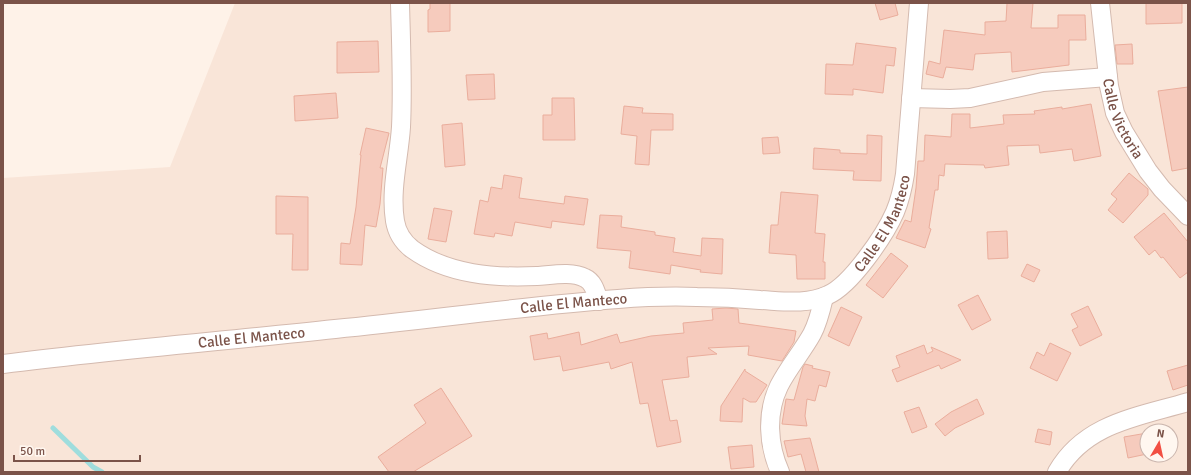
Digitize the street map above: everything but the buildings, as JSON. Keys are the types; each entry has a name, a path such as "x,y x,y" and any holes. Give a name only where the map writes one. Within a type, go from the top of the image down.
{"street":[{"path":"400,3 402,99 401,129 395,176 394,213 399,233 404,242 429,259 444,266 464,272 490,275 581,276 591,282 599,301"},
{"name":"Calle El Manteco","path":"3,364 599,301 696,296 800,301 824,297 838,289 849,279 883,234 900,200 905,174 919,3"},
{"name":"Calle Victoria","path":"1100,3 1108,77 1115,113 1124,132 1145,166 1162,189 1188,216"},
{"path":"911,98 970,98 1043,82 1108,77"},
{"path":"780,472 770,438 770,420 775,397 786,374 812,334 824,297"},
{"path":"1057,472 1063,462 1077,446 1093,434 1114,424 1188,402"}],"shaded area":[{"path":"235,3 1188,3 1188,472 3,472 3,178 170,167"}],"waterway":[{"path":"53,428 93,467 102,472"}]}
